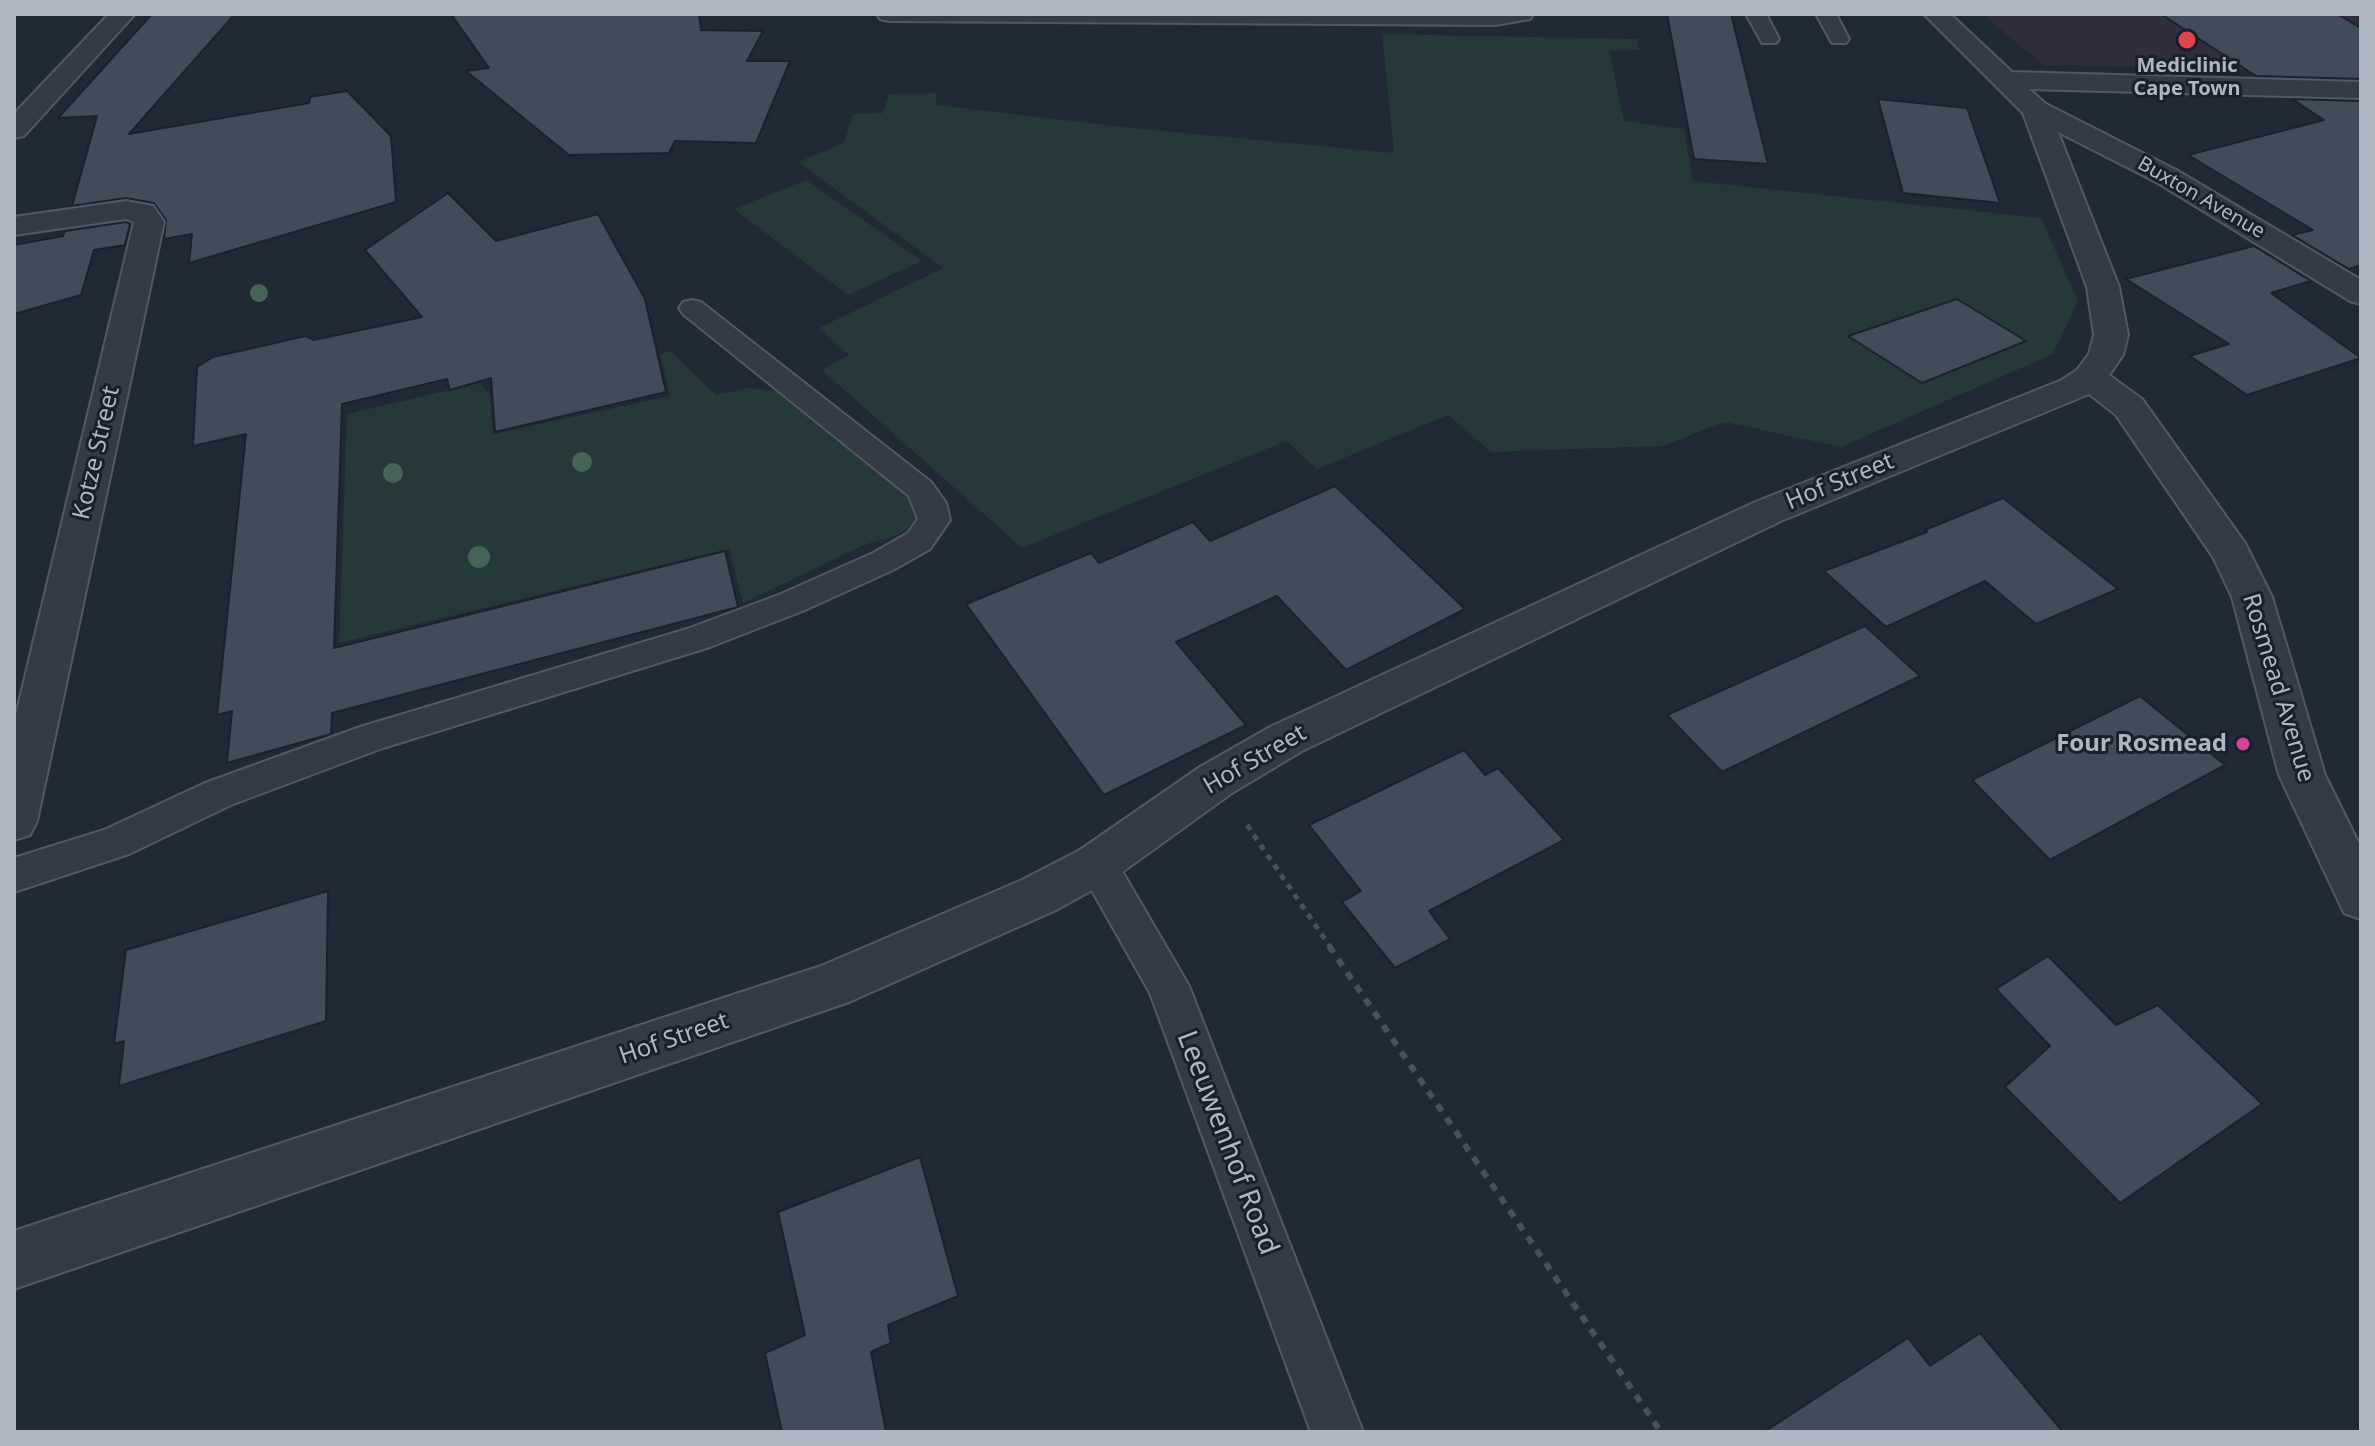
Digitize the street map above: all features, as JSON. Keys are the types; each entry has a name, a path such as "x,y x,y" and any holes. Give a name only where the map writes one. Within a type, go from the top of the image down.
{"street":[{"path":"14,130 123,14"},
{"path":"889,14 1495,18 1521,14"},
{"path":"1936,14 2022,95 2081,172 2111,335 2106,355 2089,377"},
{"path":"2022,95 2361,90"},
{"name":"Buxton Avenue","path":"2022,95 2168,177 2361,294"},
{"path":"2081,172 2127,168 2168,177"},
{"name":"Kotze Street","path":"14,226 126,210 142,212 149,222 14,821"},
{"name":"Hof Street","path":"14,1260 831,986 1039,895 1097,864 1216,780 1286,739 1767,512 2074,388 2089,377"},
{"name":"Rosmead Avenue","path":"2089,377 2129,407 2231,553 2252,597 2302,775 2361,898"}],"lane":[{"path":"1756,14 1769,39"},
{"path":"1826,14 1839,39"},
{"path":"14,875 115,843 218,794 373,737 712,633 793,602 884,561 919,541 934,520 930,503 920,489 692,308"},
{"name":"Leeuwenhof Road","path":"1097,864 1168,986 1337,1432"}],"path":[{"path":"1216,780 1661,1432"}],"shaded area":[{"name":"Mediclinic Cape Town","path":"1982,14 2361,14 2361,71 2044,65"},
{"path":"1382,34 1637,39 1639,50 1609,51 1624,121 1684,129 1693,181 2041,218 2078,301 2053,354 1841,447 1725,422 1662,446 1491,452 1448,415 1317,469 1286,441 1022,548 822,370 849,355 819,328 943,268 798,162 844,143 853,114 883,113 889,94 936,93 936,105 1132,128 1394,153"},
{"path":"806,180 922,261 848,295 734,209"},
{"path":"671,351 716,395 748,388 780,391 907,495 914,505 915,519 907,530 864,545 743,603 729,549 339,643 347,414 480,383 490,395 493,434 670,396 660,354"}],"building":[{"path":"152,14 235,14 129,134 309,103 310,97 347,91 391,136 396,202 189,263 192,234 164,239 166,220 154,203 126,198 72,206 97,116 58,118"},
{"path":"451,14 699,14 701,30 763,31 747,61 790,61 756,143 675,141 669,153 569,155 466,71 489,68"},
{"path":"1667,14 1731,14 1768,164 1694,159"},
{"path":"2161,14 2337,14 2361,28 2361,79 2256,76"},
{"path":"1878,99 1967,108 2000,203 1903,193"},
{"path":"2292,99 2361,101 2361,265 2349,269 2292,235 2313,230 2188,155 2324,120"},
{"path":"448,193 496,241 598,214 645,299 666,392 495,432 491,378 450,390 447,379 342,404 334,648 725,551 738,607 332,713 331,734 227,763 232,711 217,715 246,434 193,446 197,367 213,357 306,336 314,340 422,317 365,250"},
{"path":"126,222 130,224 125,245 94,250 81,295 14,314 14,245 63,236 65,231"},
{"path":"2254,246 2311,281 2271,293 2361,358 2247,395 2190,356 2229,344 2126,279"},
{"path":"1957,299 2026,341 1922,383 1848,336"},
{"path":"1335,486 1465,609 1346,670 1277,596 1176,642 1246,725 1104,795 966,604 1091,553 1099,563 1193,522 1210,541"},
{"path":"2003,498 2118,589 2036,624 1985,581 1886,627 1824,571 1927,532 1925,530"},
{"path":"1865,626 1920,676 1722,772 1667,715"},
{"path":"2140,696 2225,765 2050,860 1972,780"},
{"path":"1464,750 1485,775 1498,768 1564,840 1429,911 1450,939 1395,968 1342,902 1361,891 1309,825"},
{"path":"328,891 326,1021 119,1086 124,1041 114,1044 126,950"},
{"path":"2048,956 2116,1025 2158,1005 2262,1104 2120,1203 2005,1087 2050,1046 1996,989"},
{"path":"920,1157 958,1296 888,1325 891,1343 871,1352 886,1432 782,1432 765,1353 805,1335 778,1212"},
{"path":"1980,1333 2063,1432 1764,1432 1908,1338 1930,1366"}],"place":[{"name":"Mediclinic Cape Town","path":"2187,40"},
{"name":"Four Rosmead","path":"2243,744"}]}
